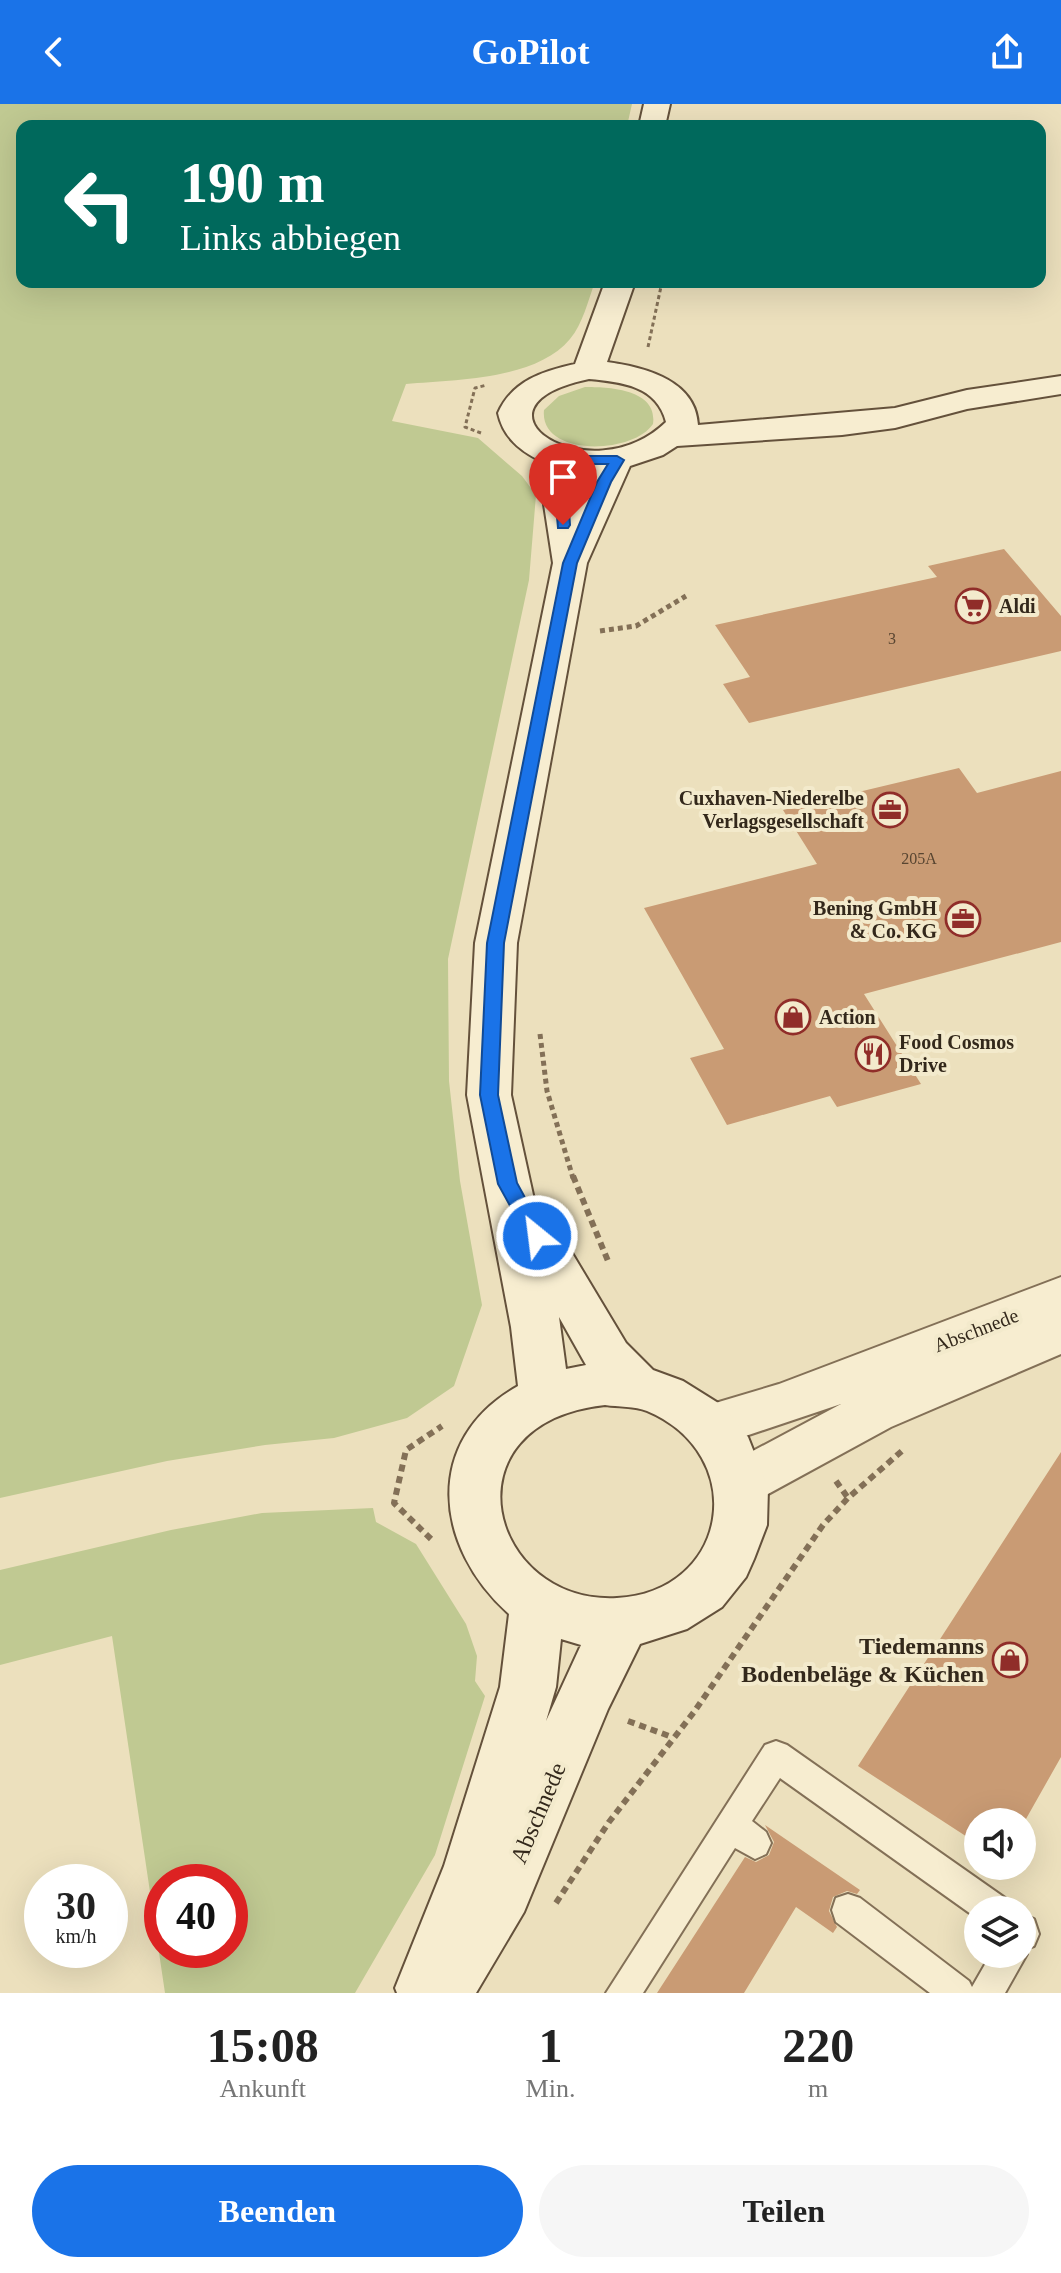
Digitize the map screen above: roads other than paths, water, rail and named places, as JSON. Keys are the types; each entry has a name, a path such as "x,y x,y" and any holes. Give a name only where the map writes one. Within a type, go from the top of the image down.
{"street":[{"path":"619,289 634,354 654,383 670,394 677,423"},
{"path":"589,370 595,346 619,289"},
{"path":"634,354 589,370 547,380 527,392 516,406 516,425 530,441 552,453 582,460 617,460 653,450 677,423 842,425 895,418 967,400 1061,385"},
{"path":"552,453 560,482 570,563"},
{"path":"545,1396 536,1327 489,1095 496,943 570,563 604,482 617,460"},
{"path":"508,1184 608,1358 637,1387"},
{"name":"Abschnede","path":"710,1426 784,1404 1061,1297"},
{"name":"Abschnede","path":"741,1483 873,1412 979,1364 1061,1332"},
{"path":"590,1385 637,1387 663,1395 710,1426 735,1463 741,1483 743,1523 729,1560 703,1592 666,1613 622,1624 577,1620 537,1604 504,1578 482,1545 473,1509 477,1472 491,1441 515,1415 545,1396 590,1385"},
{"name":"Abschnede","path":"425,1993 440,1947 473,1868 528,1687 537,1604"},
{"name":"Abschnede","path":"438,1993 463,1963 497,1908 547,1795 581,1705 622,1624"}],"lane":[{"path":"631,1990 743,1834 776,1756 973,1896"},
{"path":"848,1910 957,1993"},
{"path":"986,1993 1001,1968"}],"place":[{"name":"Aldi","path":"973,606"},
{"name":"Cuxhaven-Niederelbe Verlagsgesellschaft","path":"890,810"},
{"name":"Bening GmbH & Co. KG","path":"963,919"},
{"name":"Action","path":"793,1017"},
{"name":"Food Cosmos Drive","path":"873,1054"},
{"name":"Tiedemanns Bodenbeläge & Küchen","path":"1010,1660"}]}
